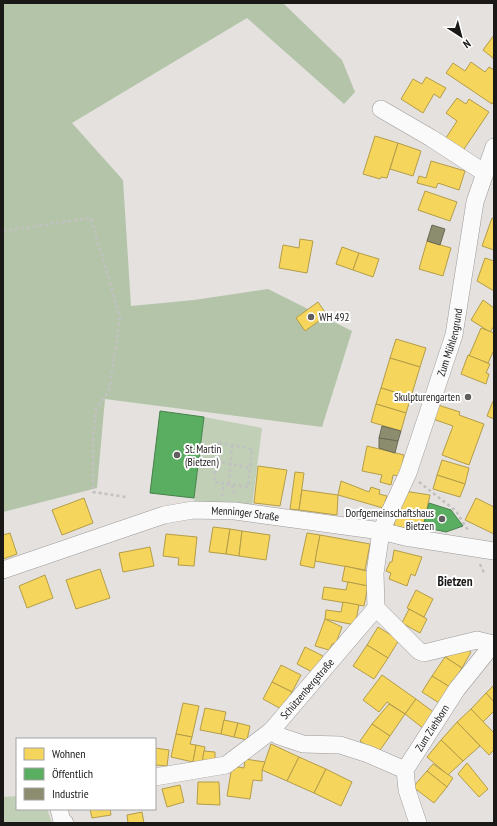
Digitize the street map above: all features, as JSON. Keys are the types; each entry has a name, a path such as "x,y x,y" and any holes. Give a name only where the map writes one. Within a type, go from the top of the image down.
{"street":[{"path":"380,109 431,138 485,173"},
{"name":"Zum Mühlengrund","path":"381,531 408,474 454,335 475,202 494,147"},
{"name":"Menninger Straße","path":"3,570 164,515 194,510 235,512 381,531 405,537 494,551"},
{"path":"381,531 375,573 376,608 419,651 424,653 477,640 494,644"},
{"name":"Schützenbergstraße","path":"156,777 226,765 271,731 376,608"},
{"name":"Zum Ziehborn","path":"405,770 457,689 494,644"},
{"path":"271,731 279,736 303,744 340,745 368,754 405,770 407,790 418,823"},
{"path":"59,810 62,821 65,823"}],"path":[{"path":"3,231 91,218 120,318 109,391 96,409 94,428 93,492 126,497"},
{"path":"219,443 232,444 252,449 248,487 214,482 216,461 219,443"},
{"path":"229,484 232,444"},
{"path":"216,461 250,468"},
{"path":"408,474 456,512 470,532 471,547"}],"green space":[{"path":"3,3 283,3 342,60 355,92 344,104 247,18 72,123 123,180 131,306 194,300 268,289 352,331 322,427 105,399 97,488 3,512"},
{"path":"204,417 262,428 251,515 193,510"},
{"path":"16,796 16,810 47,810 52,823 3,823 3,797"}],"building: Wohnen":[{"path":"494,35 494,59 483,50"},
{"path":"471,62 485,72 489,67 494,70 494,101 492,104 446,73 453,63 465,71"},
{"path":"426,77 446,88 440,98 434,94 423,113 401,99 413,79 422,84"},
{"path":"457,98 466,104 469,99 489,112 462,152 444,141 457,121 446,113"},
{"path":"375,136 398,143 387,178 381,177 380,179 363,174"},
{"path":"398,143 421,151 413,176 390,169"},
{"path":"431,161 465,171 459,190 438,183 436,188 417,183 419,176 426,178"},
{"path":"425,191 457,202 450,221 418,210"},
{"path":"492,218 494,219 494,250 482,246"},
{"path":"300,239 313,241 307,273 279,268 283,245 299,248"},
{"path":"427,241 451,248 443,276 419,269"},
{"path":"342,247 359,253 353,270 336,264"},
{"path":"359,253 379,259 373,277 353,270"},
{"path":"485,258 494,261 494,291 477,281"},
{"path":"483,300 494,308 494,326 490,332 471,320"},
{"name":"WH 492","path":"318,302 327,315 305,331 296,318"},
{"path":"481,328 494,333 494,350 488,363 469,356"},
{"path":"396,339 426,348 420,367 390,358"},
{"path":"468,355 490,364 486,373 489,374 486,384 461,374"},
{"path":"390,358 420,367 411,397 381,388"},
{"path":"381,388 411,397 406,413 376,404"},
{"path":"493,401 494,402 494,419 487,416"},
{"path":"376,404 406,413 401,431 371,422"},
{"path":"438,405 460,412 459,415 484,424 469,465 442,455 453,426 433,419"},
{"path":"367,446 404,455 400,476 393,475 391,485 380,482 382,475 362,471"},
{"path":"442,460 469,468 465,484 437,475"},
{"path":"258,466 287,470 280,506 254,503"},
{"path":"295,472 304,473 299,510 290,509"},
{"path":"437,475 465,484 460,497 433,489"},
{"path":"341,481 369,492 371,487 380,490 379,494 387,496 383,508 338,495"},
{"path":"302,490 338,495 337,515 299,510"},
{"path":"404,491 430,495 422,531 394,526 396,511"},
{"path":"84,498 93,523 62,535 52,510"},
{"path":"476,498 494,507 494,534 465,520"},
{"path":"213,527 230,529 226,554 209,552"},
{"path":"230,529 242,531 239,556 226,554"},
{"path":"242,531 270,535 266,560 239,556"},
{"path":"10,533 17,554 3,559 3,535"},
{"path":"307,533 320,535 314,568 300,565"},
{"path":"166,534 197,537 194,566 178,565 179,558 163,556"},
{"path":"320,535 370,544 365,570 315,561"},
{"path":"150,547 154,566 123,572 119,553"},
{"path":"394,550 422,557 415,576 411,574 407,586 389,579 391,573 386,571 390,562 392,562"},
{"path":"345,566 371,572 368,586 342,581"},
{"path":"100,569 110,598 76,609 66,580"},
{"path":"45,575 53,598 27,608 19,586"},
{"path":"348,582 368,586 364,606 322,599 324,587 346,590"},
{"path":"416,590 433,599 424,617 407,608"},
{"path":"343,602 359,605 355,625 325,619 326,610 341,612"},
{"path":"409,609 427,619 420,633 402,623"},
{"path":"325,619 342,627 336,643 332,644 329,650 315,646"},
{"path":"378,627 399,640 388,658 367,645"},
{"path":"367,645 388,658 374,679 353,666"},
{"path":"305,647 323,656 314,673 297,664"},
{"path":"466,649 471,652 462,668 445,657"},
{"path":"445,657 462,668 450,687 432,676"},
{"path":"281,665 301,675 292,692 272,682"},
{"path":"382,675 416,699 405,714 387,702 379,712 363,700"},
{"path":"432,676 450,687 439,703 422,692"},
{"path":"272,682 292,692 283,710 263,699"},
{"path":"494,685 494,702 486,693"},
{"path":"486,693 494,702 494,711 483,722 471,709"},
{"path":"416,699 436,714 424,729 405,714"},
{"path":"183,703 199,706 192,737 176,734"},
{"path":"389,704 405,714 390,736 372,724"},
{"path":"205,708 226,712 221,734 200,730"},
{"path":"471,709 494,733 494,750 489,755 457,722"},
{"path":"224,720 238,723 234,737 221,734"},
{"path":"457,722 480,746 463,761 441,740"},
{"path":"238,723 250,726 247,740 234,737"},
{"path":"372,724 390,736 378,753 360,741"},
{"path":"176,734 192,737 190,744 196,745 193,762 171,757"},
{"path":"441,740 463,761 448,775 427,757"},
{"path":"271,744 299,757 287,781 262,770"},
{"path":"196,745 205,747 202,763 193,762"},
{"path":"156,748 169,750 167,766 156,765"},
{"path":"204,751 215,752 215,762 202,763"},
{"path":"299,757 326,769 314,793 287,781"},
{"path":"245,759 265,762 262,770 262,781 253,780 250,799 227,796 232,766 244,768"},
{"path":"467,763 488,789 479,797 458,774"},
{"path":"433,764 453,778 447,787 427,771"},
{"path":"326,769 352,782 341,806 314,793"},
{"path":"427,771 447,787 434,803 413,787"},
{"path":"198,782 219,782 220,805 197,804"},
{"path":"180,785 184,802 167,807 162,789"},
{"path":"90,810 110,810 111,815 92,818"},
{"path":"142,812 144,823 128,823 127,815"}],"building: Öffentlich":[{"name":"St. Martin (Bietzen)","path":"160,411 204,417 194,498 150,493"},
{"name":"Dorfgemeinschaftshaus Bietzen","path":"429,503 451,510 463,526 446,532 423,527"}],"building: Industrie":[{"path":"432,225 445,229 440,245 427,241"},
{"path":"382,426 401,431 398,441 379,438"},
{"path":"379,438 398,441 395,453 379,448"}],"place":[{"name":"WH 492","path":"311,317"},
{"name":"Skulpturengarten","path":"468,397"},
{"name":"St. Martin (Bietzen)","path":"177,455"},
{"name":"Dorfgemeinschaftshaus Bietzen","path":"442,519"}],"district":[{"name":"Bietzen","path":"455,581"}]}
